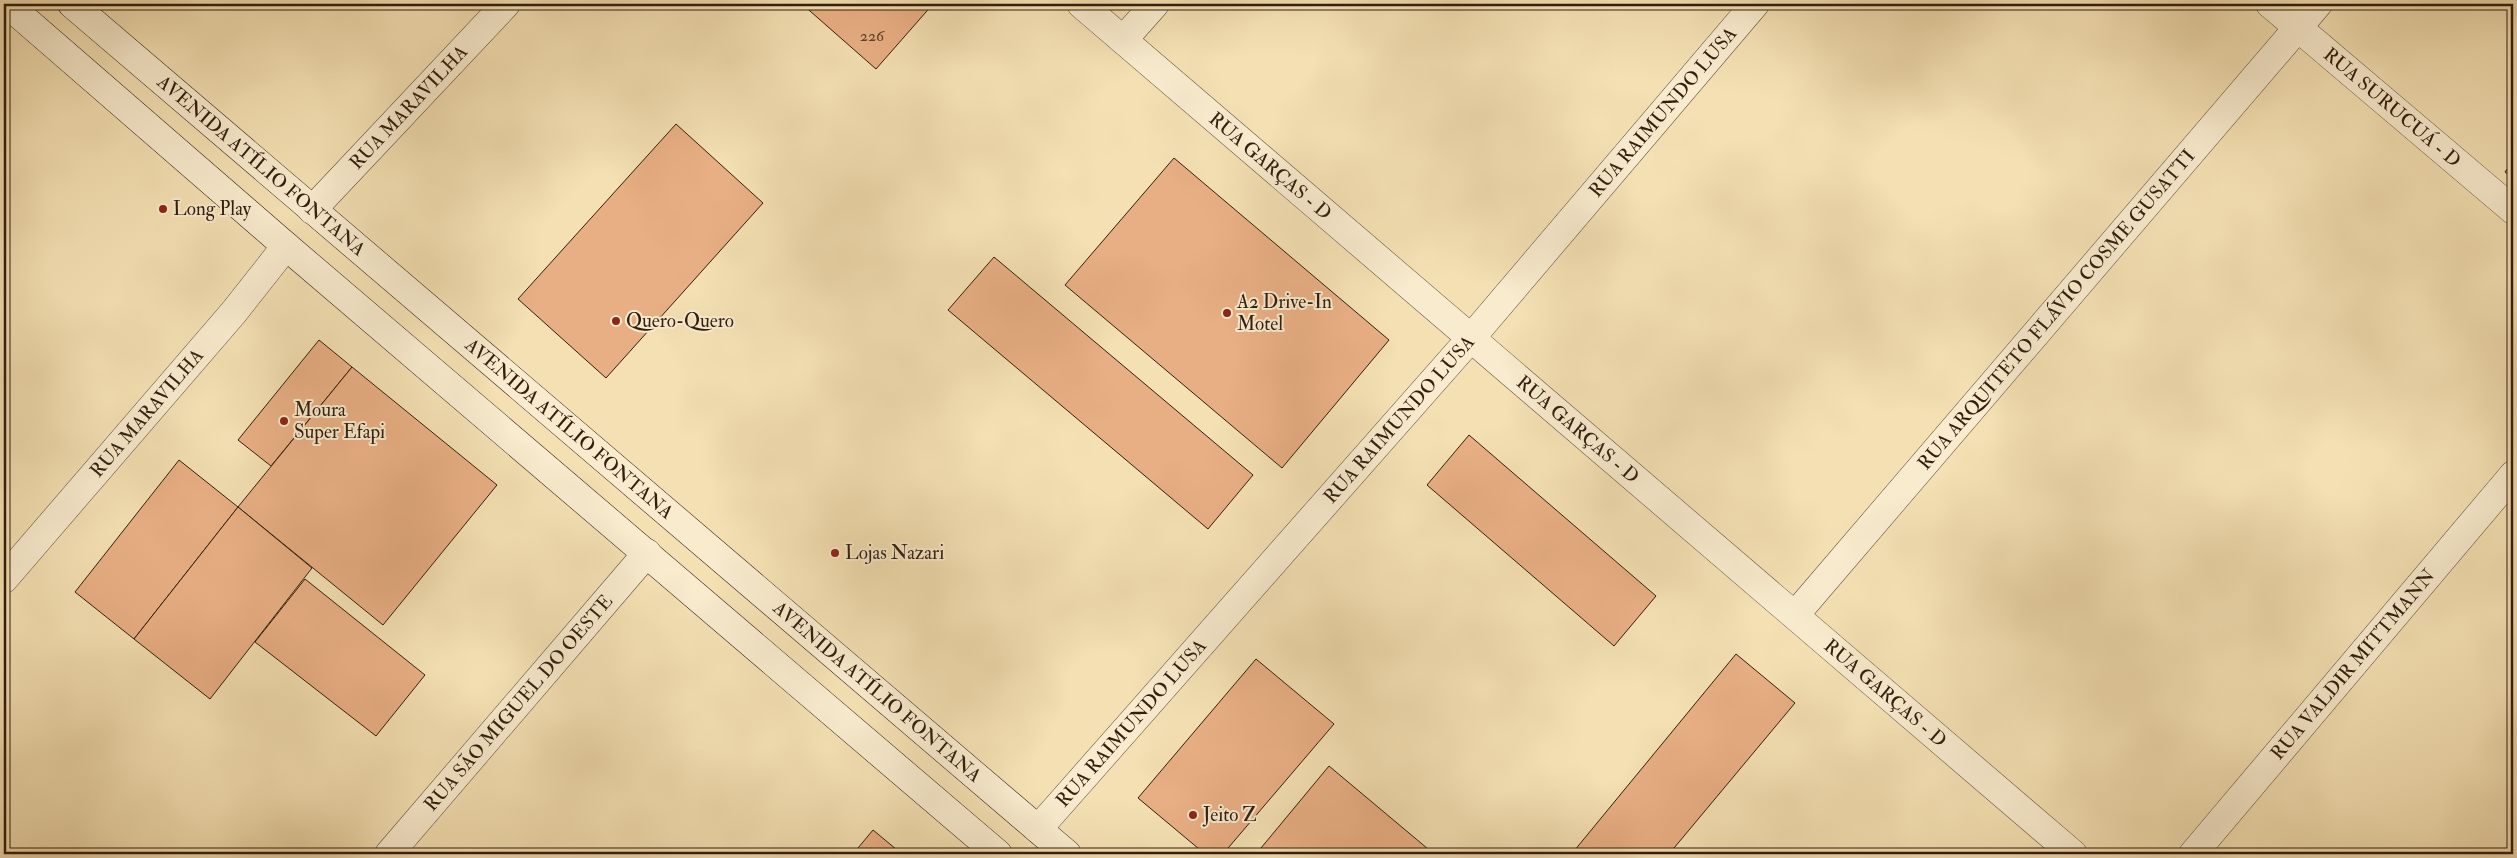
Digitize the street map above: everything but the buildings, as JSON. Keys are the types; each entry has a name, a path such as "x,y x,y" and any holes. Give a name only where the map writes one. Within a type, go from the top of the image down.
{"street":[{"path":"7,4 286,246 998,854"},
{"name":"AVENIDA ATÍLIO FONTANA","path":"72,4 1067,854"},
{"name":"RUA MARAVILHA","path":"312,210 506,4"},
{"name":"RUA GARÇAS - D","path":"1081,4 2073,854"},
{"path":"1123,40 1155,4"},
{"name":"RUA RAIMUNDO LUSA","path":"1038,829 1471,338 1755,4"},
{"name":"RUA SURUCUÁ - D","path":"2270,4 2513,210"},
{"name":"RUA ARQUITETO FLÁVIO COSME GUSATTI","path":"1794,615 2318,4"},
{"name":"RUA MARAVILHA","path":"4,579 234,312 286,246"},
{"name":"RUA VALDIR MITTMANN","path":"2192,854 2513,474"},
{"name":"RUA SÃO MIGUEL DO OESTE","path":"389,854 647,553"}],"place":[{"name":"Long Play","path":"163,209"},
{"name":"A2 Drive-In Motel","path":"1227,313"},
{"name":"Quero-Quero","path":"616,321"},
{"name":"Moura Super Efapi","path":"284,421"},
{"name":"Lojas Nazari","path":"835,553"},
{"name":"Jeito Z","path":"1193,815"}]}
